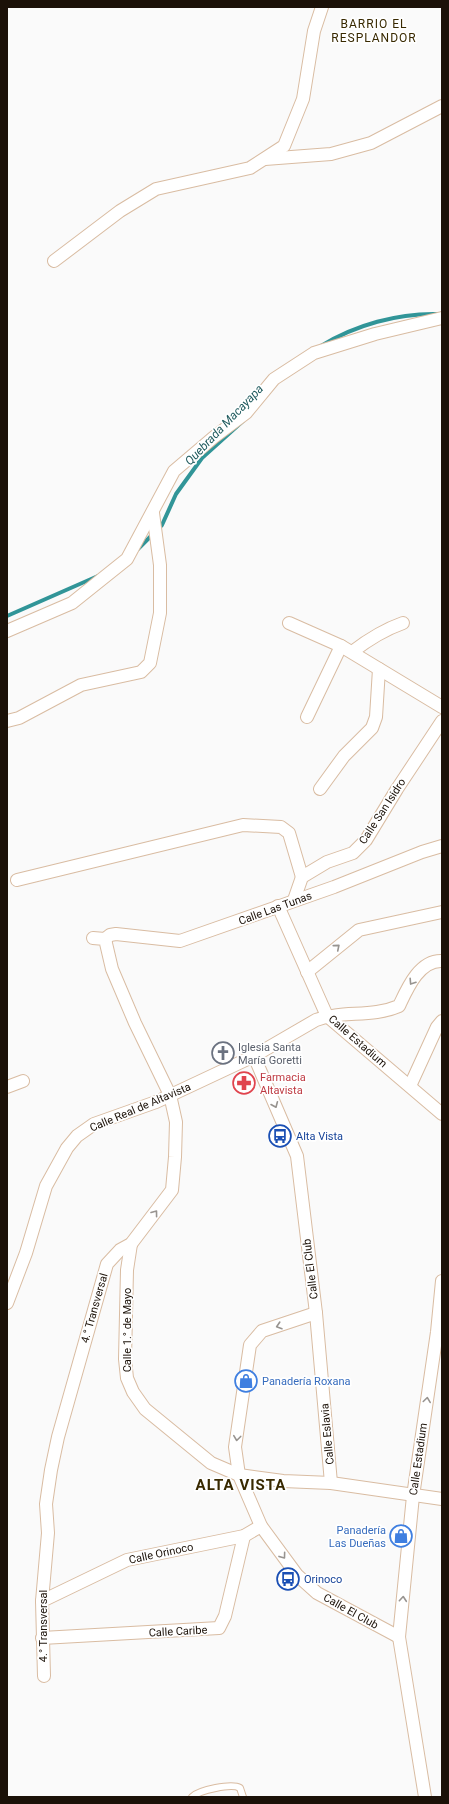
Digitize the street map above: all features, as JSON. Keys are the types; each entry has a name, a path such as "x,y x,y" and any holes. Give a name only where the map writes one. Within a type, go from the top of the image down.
{"street":[{"path":"54,261 120,211 156,189 250,168 284,146 303,98 314,31 322,7"},
{"path":"264,159 331,154 371,143 442,106"},
{"path":"7,631 72,603 127,559 153,513 174,471 214,437 246,413 274,379 314,353 375,334 442,318"},
{"path":"7,721 20,718 81,685 141,672 150,663 160,613 160,564 153,513"},
{"path":"289,623 352,652 442,707"},
{"path":"352,652 386,629 403,623"},
{"path":"307,717 341,646"},
{"path":"320,789 344,756 372,728 376,717 379,669"},
{"name":"Calle San Isidro","path":"302,876 327,862 353,853 366,840 397,789 442,721"},
{"path":"17,880 243,825 281,827 289,833 302,876 294,900"},
{"name":"Calle Las Tunas","path":"99,939 116,934 180,941 334,887 422,852 442,846"},
{"name":"Calle Estadium","path":"278,906 327,1016 442,1114"},
{"path":"307,972 359,930 442,912"},
{"name":"4.° Transversal","path":"44,1676 42,1601 48,1533 46,1504 58,1437 107,1264 120,1250 131,1244 172,1190 175,1157 176,1122 170,1095 135,1023 99,939"},
{"name":"Calle Real de Altavista","path":"7,1303 26,1253 46,1186 67,1148 77,1136 94,1124 170,1095 254,1056 316,1020 327,1016 385,1012 399,1006 409,986 420,970 438,961 442,961"},
{"path":"410,1086 437,1027 442,1021"},
{"name":"Calle El Club","path":"254,1056 297,1156 316,1313 262,1331 250,1345 235,1446 239,1475 261,1526 296,1575 318,1593 399,1637"},
{"path":"7,1087 23,1081"},
{"name":"Calle 1.° de Mayo","path":"131,1244 127,1270 125,1359 127,1378 133,1392 145,1409 211,1463 239,1475 283,1481 332,1483 413,1496 442,1499"},
{"name":"Calle Estadium","path":"425,1797 399,1637 413,1496 440,1332 442,1281"},
{"name":"Calle Eslavia","path":"316,1313 332,1483"},
{"name":"Calle Orinoco","path":"42,1601 127,1560 244,1536 261,1526"},
{"name":"Calle Caribe","path":"42,1638 219,1628 226,1616 244,1536"}],"lane":[{"path":"192,1797 199,1792 233,1786 240,1788 243,1797"}],"waterway":[{"name":"Quebrada Macayapa","path":"321,346 362,326 392,318 423,314 438,314"},
{"name":"Quebrada Macayapa","path":"158,529 162,525 176,494 202,458 243,421"},
{"name":"Quebrada Macayapa","path":"138,549 153,534"},
{"name":"Quebrada Macayapa","path":"7,616 98,576"}],"place":[{"name":"Iglesia Santa María Goretti","path":"223,1053"},
{"name":"Farmacia Altavista","path":"244,1083"},
{"name":"Alta Vista","path":"280,1136"},
{"name":"Panadería Roxana","path":"246,1381"},
{"name":"Panadería Las Dueñas","path":"401,1536"},
{"name":"Orinoco","path":"288,1579"}],"district":[{"name":"BARRIO EL RESPLANDOR","path":"374,31"},
{"name":"ALTA VISTA","path":"241,1485"}]}
